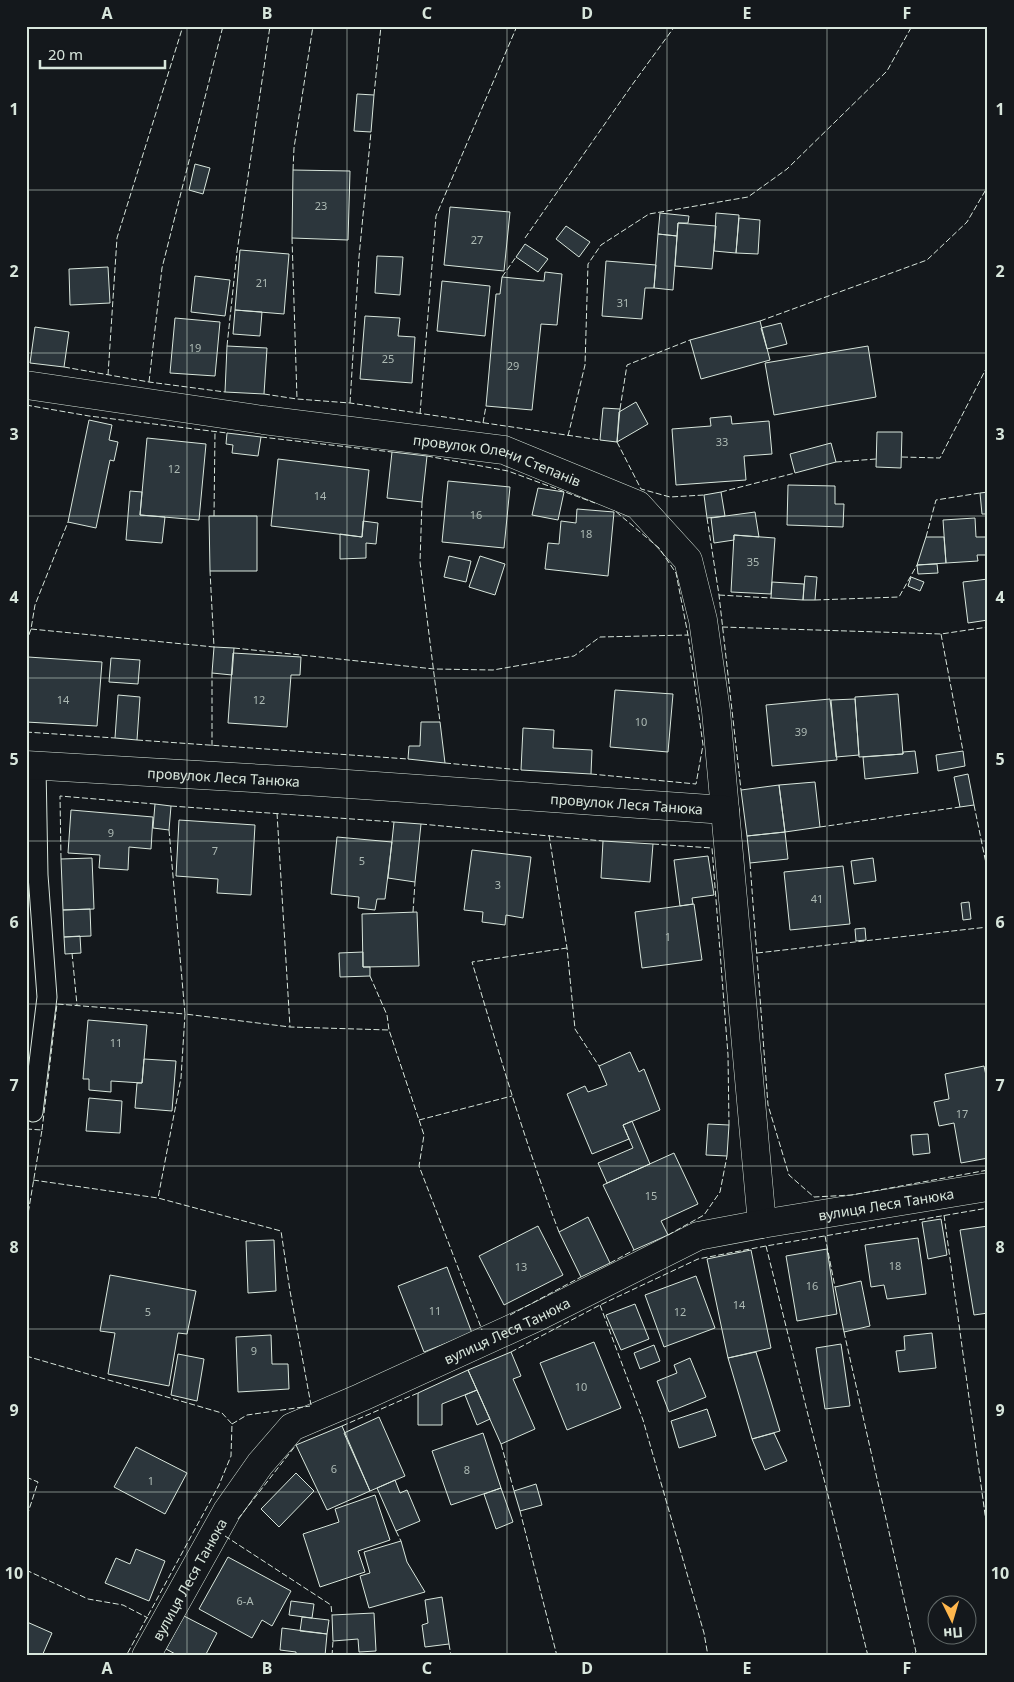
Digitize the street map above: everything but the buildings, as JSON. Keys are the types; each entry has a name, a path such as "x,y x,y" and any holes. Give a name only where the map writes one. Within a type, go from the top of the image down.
{"street":[{"name":"провулок Олени Степанів","path":"26,384 263,420 504,450 638,506 688,560 703,620 716,712 725,810"},
{"name":"провулок Леся Танюка","path":"31,765 329,782 725,810"},
{"path":"725,810 762,1224"},
{"name":"вулиця Леся Танюка","path":"146,1656 228,1511 260,1464 292,1427 362,1398 537,1317 698,1236 988,1187"}],"lane":[{"path":"31,765 47,997 32,1112"}],"fence":[{"path":"108,375 117,238 183,26"},
{"path":"149,382 162,268 223,26"},
{"path":"227,346 237,252 270,26"},
{"path":"293,170 294,148 313,26"},
{"path":"374,95 381,26"},
{"path":"420,414 436,216 517,26"},
{"path":"525,238 675,26"},
{"path":"568,436 585,365 588,264 601,245 649,214 748,197 787,169 887,71 912,26"},
{"path":"350,403 359,257 371,132"},
{"path":"760,321 927,260 967,222 988,186"},
{"path":"292,238 297,399"},
{"path":"502,277 516,257"},
{"path":"620,409 627,365 690,340"},
{"path":"902,457 940,458 988,365"},
{"path":"64,367 149,382 225,392"},
{"path":"264,394 297,399 350,403 600,440"},
{"path":"26,405 89,416 227,433"},
{"path":"483,423 486,406"},
{"path":"214,516 215,432"},
{"path":"261,437 392,452"},
{"path":"617,442 641,489 670,497 704,495"},
{"path":"427,456 508,471 595,503"},
{"path":"836,462 876,459"},
{"path":"721,492 795,473"},
{"path":"926,537 936,500 980,493"},
{"path":"422,502 420,562 440,722"},
{"path":"591,774 696,784 703,745 688,635 676,573 659,548 614,510"},
{"path":"707,518 719,595 741,790"},
{"path":"26,643 31,629 35,605 68,522"},
{"path":"815,600 899,597 917,565"},
{"path":"31,629 214,647 210,571"},
{"path":"719,595 771,598"},
{"path":"722,627 941,634 988,627"},
{"path":"941,634 963,751"},
{"path":"234,648 434,669 493,670 574,656 600,637 688,635"},
{"path":"212,673 212,746"},
{"path":"26,732 115,738"},
{"path":"137,740 408,759"},
{"path":"445,763 521,770"},
{"path":"61,859 60,796 155,804"},
{"path":"974,805 988,873"},
{"path":"171,806 394,822"},
{"path":"820,827 960,807"},
{"path":"277,813 290,1027"},
{"path":"421,824 603,841"},
{"path":"169,830 185,1014 290,1027 389,1030"},
{"path":"549,835 567,948 575,1029 599,1066"},
{"path":"653,844 712,848 728,1055 729,1125"},
{"path":"750,863 768,1105 789,1175 814,1197 852,1195 988,1170"},
{"path":"413,912 415,882"},
{"path":"757,953 988,927"},
{"path":"559,1232 502,1064 472,962 567,948"},
{"path":"72,953 77,1005"},
{"path":"370,976 387,1015 389,1030 424,1135 419,1166 482,1330"},
{"path":"42,1130 57,1004 185,1014 181,1078 158,1198"},
{"path":"419,1120 512,1096"},
{"path":"26,1129 42,1130 26,1226"},
{"path":"668,1235 704,1215 720,1192 727,1156"},
{"path":"33,1180 158,1198 281,1231 311,1405"},
{"path":"511,1352 600,1305 698,1259 988,1208"},
{"path":"944,1215 988,1536"},
{"path":"825,1236 835,1287"},
{"path":"766,1246 868,1656"},
{"path":"610,1263 634,1250"},
{"path":"510,1315 581,1277"},
{"path":"600,1305 643,1420 704,1633 708,1656"},
{"path":"844,1332 916,1652 904,1656"},
{"path":"26,1356 222,1413 232,1424 231,1456 219,1485 126,1656"},
{"path":"342,1426 418,1393"},
{"path":"232,1424 247,1415 310,1406"},
{"path":"501,1444 514,1491"},
{"path":"238,1519 296,1445"},
{"path":"26,1477 38,1482 26,1519"},
{"path":"520,1511 557,1656"},
{"path":"396,1531 401,1541"},
{"path":"225,1536 331,1605 332,1615"},
{"path":"26,1570 88,1599 123,1605 148,1618"},
{"path":"332,1656 333,1641"},
{"path":"449,1644 451,1656"}]}
